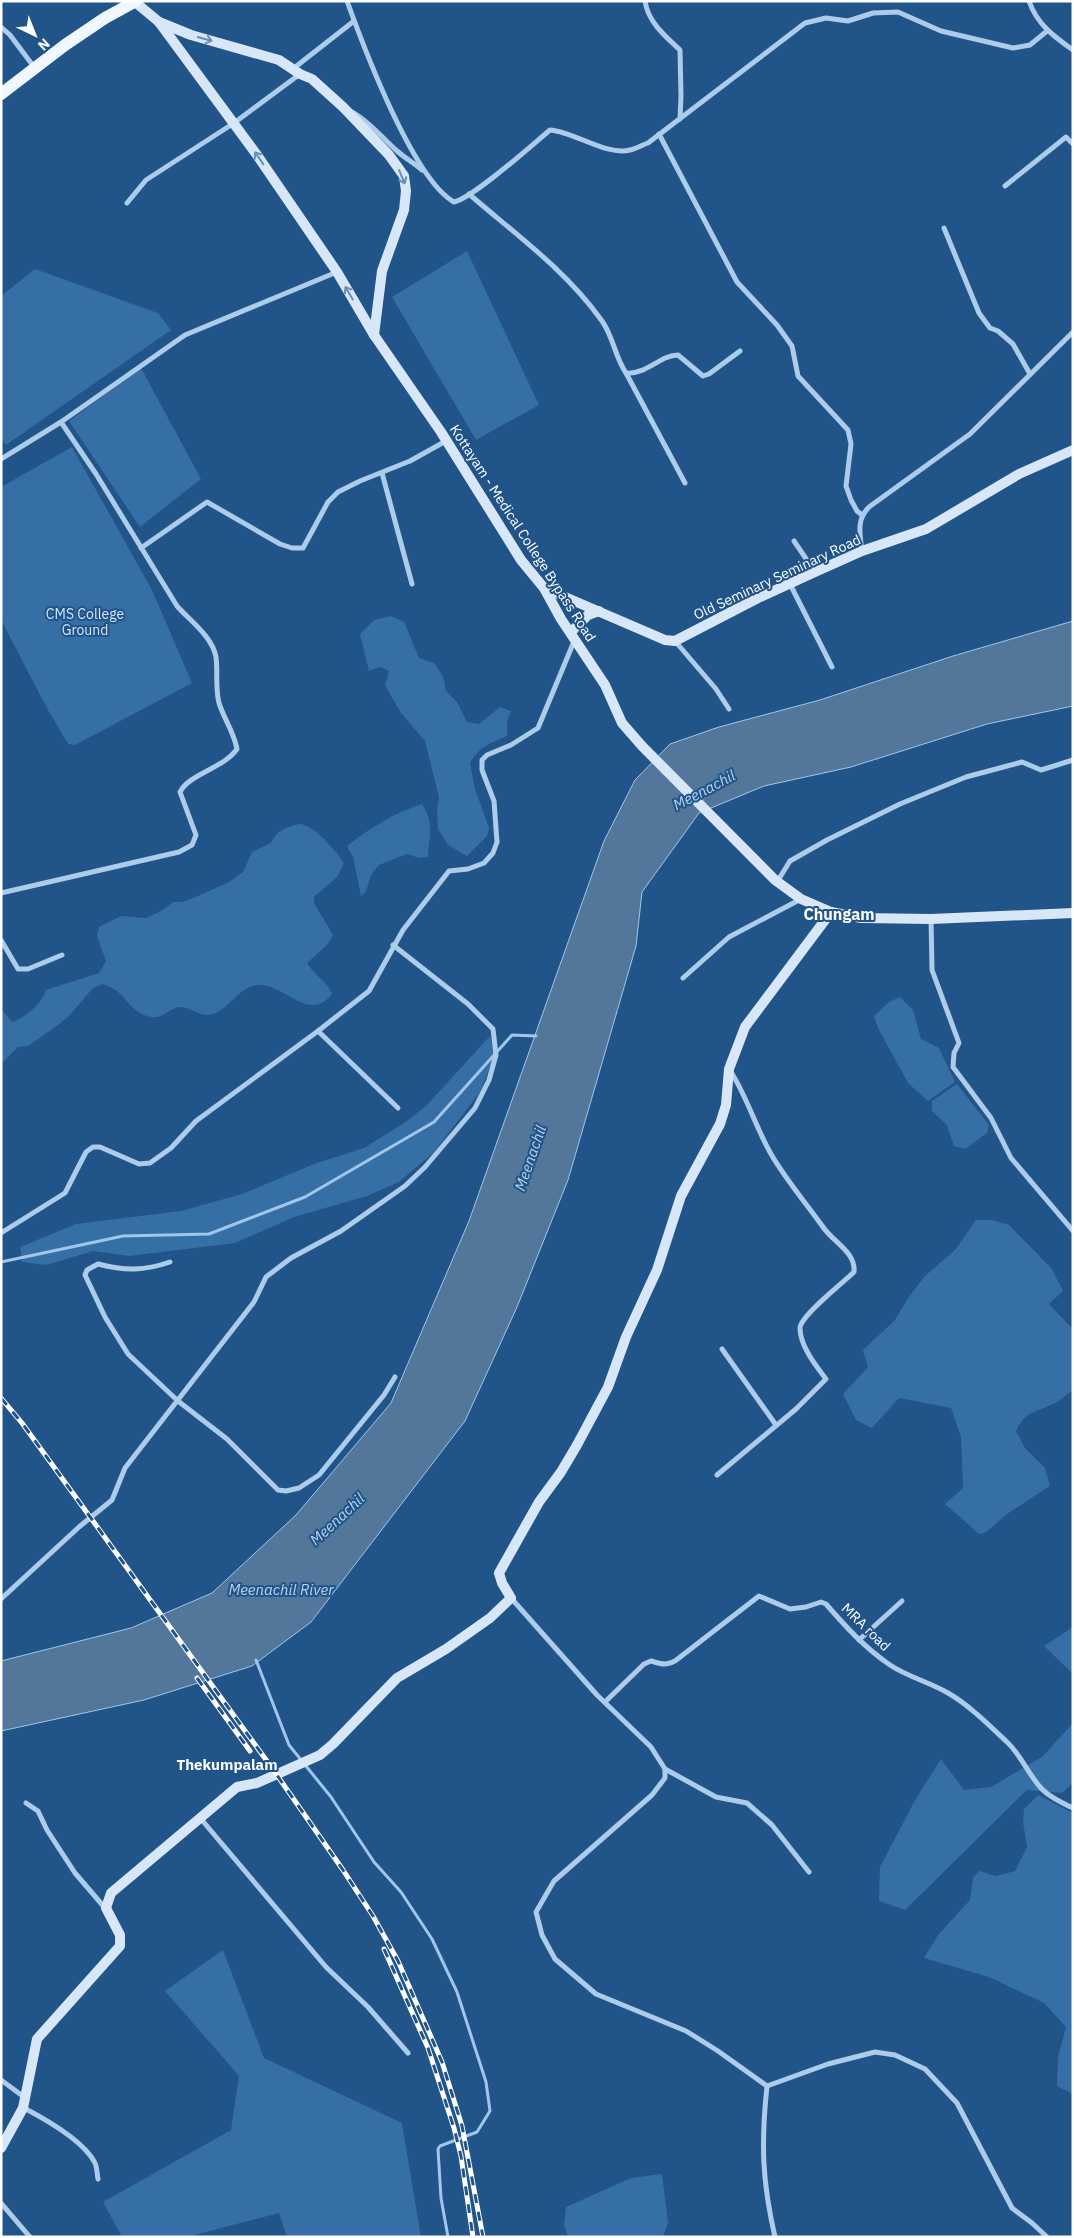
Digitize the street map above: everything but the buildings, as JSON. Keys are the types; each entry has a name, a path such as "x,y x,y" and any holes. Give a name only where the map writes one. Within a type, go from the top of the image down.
{"main road":[{"path":"1,94 35,67 105,18 135,2 159,22 191,35 278,60 312,79 343,107 389,155 404,176 406,191 404,210 382,271 374,335"},
{"name":"Kottayam - Medical College Bypass Road","path":"159,22 234,123 337,272 374,335 446,441 521,560 544,588 561,619 605,685 622,723 642,746 776,881 800,900 831,912 861,918 931,919 1073,913"},
{"name":"Old Seminary Seminary Road","path":"675,641 789,583 862,552 926,529 1019,474 1073,450"},
{"path":"544,588 665,640 675,641"},
{"path":"573,636 588,615 599,611"},
{"path":"1,2148 24,2102 36,2039 120,1946 120,1936 106,1908 111,1893 237,1787 257,1784 310,1761 333,1744 397,1678 490,1618 511,1598 502,1583 499,1573 539,1502 561,1472 577,1445 608,1387 626,1337 657,1270 681,1196 720,1124 726,1105 729,1069 745,1028 831,912"}],"street":[{"path":"346,1 399,127 426,173"},
{"path":"645,1 646,9 656,27 680,50 680,119"},
{"path":"1028,1 1034,15 1047,31 1073,50"},
{"path":"343,107 363,118 399,153 413,161 426,173 454,202 469,194 550,130 559,131 610,150 628,151 648,143 805,23 826,18 848,21 873,12 898,12 941,31 1013,48 1030,45 1047,31"},
{"path":"128,203 146,180 234,123 354,21"},
{"path":"1,27 10,34 35,67"},
{"path":"659,134 737,282 776,325 792,346 798,376 848,430 851,450 846,486 854,506 862,514"},
{"path":"1005,186 1066,137 1073,144"},
{"path":"469,194 534,247 571,283 603,322 621,365 685,483"},
{"path":"944,228 979,314 990,328 998,331 1013,344 1030,374"},
{"path":"1,459 61,422 185,335 337,272"},
{"path":"862,552 859,523 862,514 970,434 1073,332"},
{"path":"626,373 634,374 671,355 678,355 703,376 709,374 740,351"},
{"path":"1,893 148,860 179,852 192,846 196,835 180,792 184,784 232,756 237,749 236,741 219,704 216,688 215,654 206,636 189,621 177,606 96,474 61,422"},
{"path":"141,548 207,502 280,544 292,548 303,548 328,502 338,492 410,461 446,441"},
{"path":"382,473 412,584"},
{"path":"794,541 815,572"},
{"path":"789,583 832,667"},
{"path":"1,1233 66,1192 86,1152 93,1147 100,1147 140,1164 150,1163 171,1148 196,1121 318,1032 369,991 403,930 448,871 468,869 484,863 493,853 497,842 494,801 482,770 482,760 487,755 512,745 538,728 573,636"},
{"path":"675,641 716,690 729,709"},
{"path":"776,881 790,861 812,848 900,804 966,777 1022,762 1041,770 1073,760"},
{"path":"683,978 729,937 800,900"},
{"path":"931,919 932,970 959,1043 954,1053 953,1067 991,1118 1011,1158 1073,1231"},
{"path":"1,940 18,968 28,969 62,955"},
{"path":"1,1599 84,1522 112,1500 125,1468 254,1302 266,1277 291,1258 341,1231 405,1186 425,1167 475,1108 490,1080 496,1055 493,1029 468,1004 393,946"},
{"path":"318,1032 398,1108"},
{"path":"717,1475 826,1379 808,1351 800,1328 802,1321 820,1302 854,1272 855,1264 852,1257 829,1236 770,1153 742,1090 729,1069"},
{"path":"170,1262 151,1269 118,1269 98,1264 87,1270 84,1275 105,1317 128,1354 178,1401 227,1439 278,1490 286,1491 299,1488 319,1475 384,1395 395,1377"},
{"path":"722,1349 776,1425"},
{"name":"MRA road","path":"605,1702 644,1664 651,1661 666,1665 675,1660 760,1596 790,1609 806,1607 821,1602 826,1604 860,1640 889,1664 908,1676 947,1692 964,1703 1008,1742 1041,1788 1058,1802 1073,1808"},
{"path":"511,1598 605,1702 651,1747 665,1769 716,1797 747,1803 772,1826 809,1872"},
{"path":"860,1640 883,1616 902,1601"},
{"path":"665,1769 665,1778 652,1796 554,1881 536,1912 542,1935 555,1959 596,1994 686,2031 767,2086"},
{"path":"26,1803 38,1811 47,1830 75,1873 106,1908"},
{"path":"201,1819 326,1967 368,2007 408,2053"},
{"path":"767,2086 828,2064 875,2052 895,2055 925,2069 957,2103 1012,2208 1032,2222 1047,2237"},
{"path":"1,2080 39,2116 80,2145 96,2164 98,2179"},
{"path":"767,2086 762,2154 766,2199 776,2237"},
{"path":"1,2203 30,2237"}],"green space":[{"path":"467,251 539,405 476,440 392,297"},
{"path":"35,269 158,313 171,330 6,445 1,439 1,296"},
{"path":"141,368 201,479 140,527 69,421"},
{"name":"CMS College Ground","path":"72,447 152,590 192,683 75,745 68,744 1,620 1,487"},
{"path":"391,616 404,622 419,658 434,663 443,676 446,691 457,702 467,722 479,724 500,707 511,711 507,721 507,736 481,749 470,763 475,789 489,828 487,836 467,856 448,845 438,829 437,810 439,797 425,741 401,713 385,685 389,671 380,667 369,671 360,634 374,620"},
{"path":"422,804 430,824 428,857 419,858 407,854 379,865 371,875 366,891 361,896 353,857 347,846 383,822"},
{"path":"298,824 311,828 317,833 344,863 337,877 314,897 314,903 333,935 328,944 307,963 330,989 332,994 323,1002 314,1005 305,1004 268,986 257,985 240,993 225,1007 213,1014 204,1015 180,1007 152,1017 140,1013 117,991 103,984 93,988 69,1016 58,1025 28,1046 18,1047 1,1064 1,1009 12,1022 32,1010 41,1001 46,990 99,973 106,961 97,936 99,927 121,916 146,918 163,910 173,902 182,902 229,882 243,872 252,852 271,843 282,830"},
{"path":"900,997 913,1010 921,1039 939,1048 955,1082 928,1101 908,1083 878,1028 874,1016 889,1002"},
{"path":"490,1036 495,1055 480,1092 434,1152 399,1182 367,1196 294,1217 235,1243 129,1256 93,1251 46,1265 22,1262 20,1247 76,1224 181,1211 242,1194 314,1164 364,1148 404,1123 426,1106"},
{"path":"957,1084 989,1125 987,1133 965,1149 954,1146 947,1125 932,1111 932,1101"},
{"path":"976,1220 992,1220 1009,1225 1052,1269 1063,1291 1049,1304 1071,1327 1073,1326 1073,1390 1057,1402 1028,1415 1016,1431 1025,1448 1045,1468 1050,1486 1007,1514 985,1533 979,1534 945,1504 963,1488 961,1437 951,1408 899,1398 872,1428 856,1420 843,1394 868,1367 863,1350 895,1320 908,1298 925,1276 955,1250"},
{"path":"1073,1627 1073,1687 1071,1672 1044,1646"},
{"path":"1073,1723 1073,1783 1062,1793 1027,1790 905,1910 879,1901 880,1867 914,1802 941,1759 964,1790 991,1787 1042,1757"},
{"path":"1038,1795 1073,1813 1073,2094 1057,2086 1058,2057 1066,2027 1044,2003 989,1977 924,1958 938,1935 970,1900 973,1878 979,1871 996,1876 1015,1871 1027,1847 1023,1822 1024,1809"},
{"path":"223,1950 264,2058 402,2123 421,2237 287,2237 279,2213 187,2237 122,2237 103,2202 231,2130 239,2076 165,1991"},
{"path":"662,2174 668,2223 663,2237 568,2237 564,2225 566,2207 631,2178"}],"water":[{"name":"Meenachil River","path":"1073,621 1073,706 987,724 851,767 764,786 699,813 642,892 636,946 568,1180 517,1307 465,1421 311,1622 252,1666 144,1700 1,1731 1,1661 131,1628 212,1593 296,1515 391,1403 469,1221 604,841 635,780 670,744 719,727 820,700 953,656"}],"waterway":[{"path":"1,1262 123,1236 209,1234 305,1197 434,1122 512,1035 536,1036"},
{"path":"256,1660 289,1745 331,1797 374,1862 401,1892 432,1939 457,1992 486,2082 490,2111 477,2132 440,2146 438,2149 441,2198 448,2237"}],"railway":[{"path":"1,1398 22,1423 272,1768 373,1916 398,1961 442,2062 462,2126 483,2237"},
{"path":"197,1678 250,1751"},
{"path":"384,1949 428,2048 454,2128 461,2156 473,2237"}],"district":[{"name":"Chungam","path":"839,914"},
{"name":"Thekumpalam","path":"227,1764"}],"water label":[{"name":"Meenachil","path":"704,790"},
{"name":"Meenachil","path":"530,1158"},
{"name":"Meenachil","path":"337,1519"}]}
